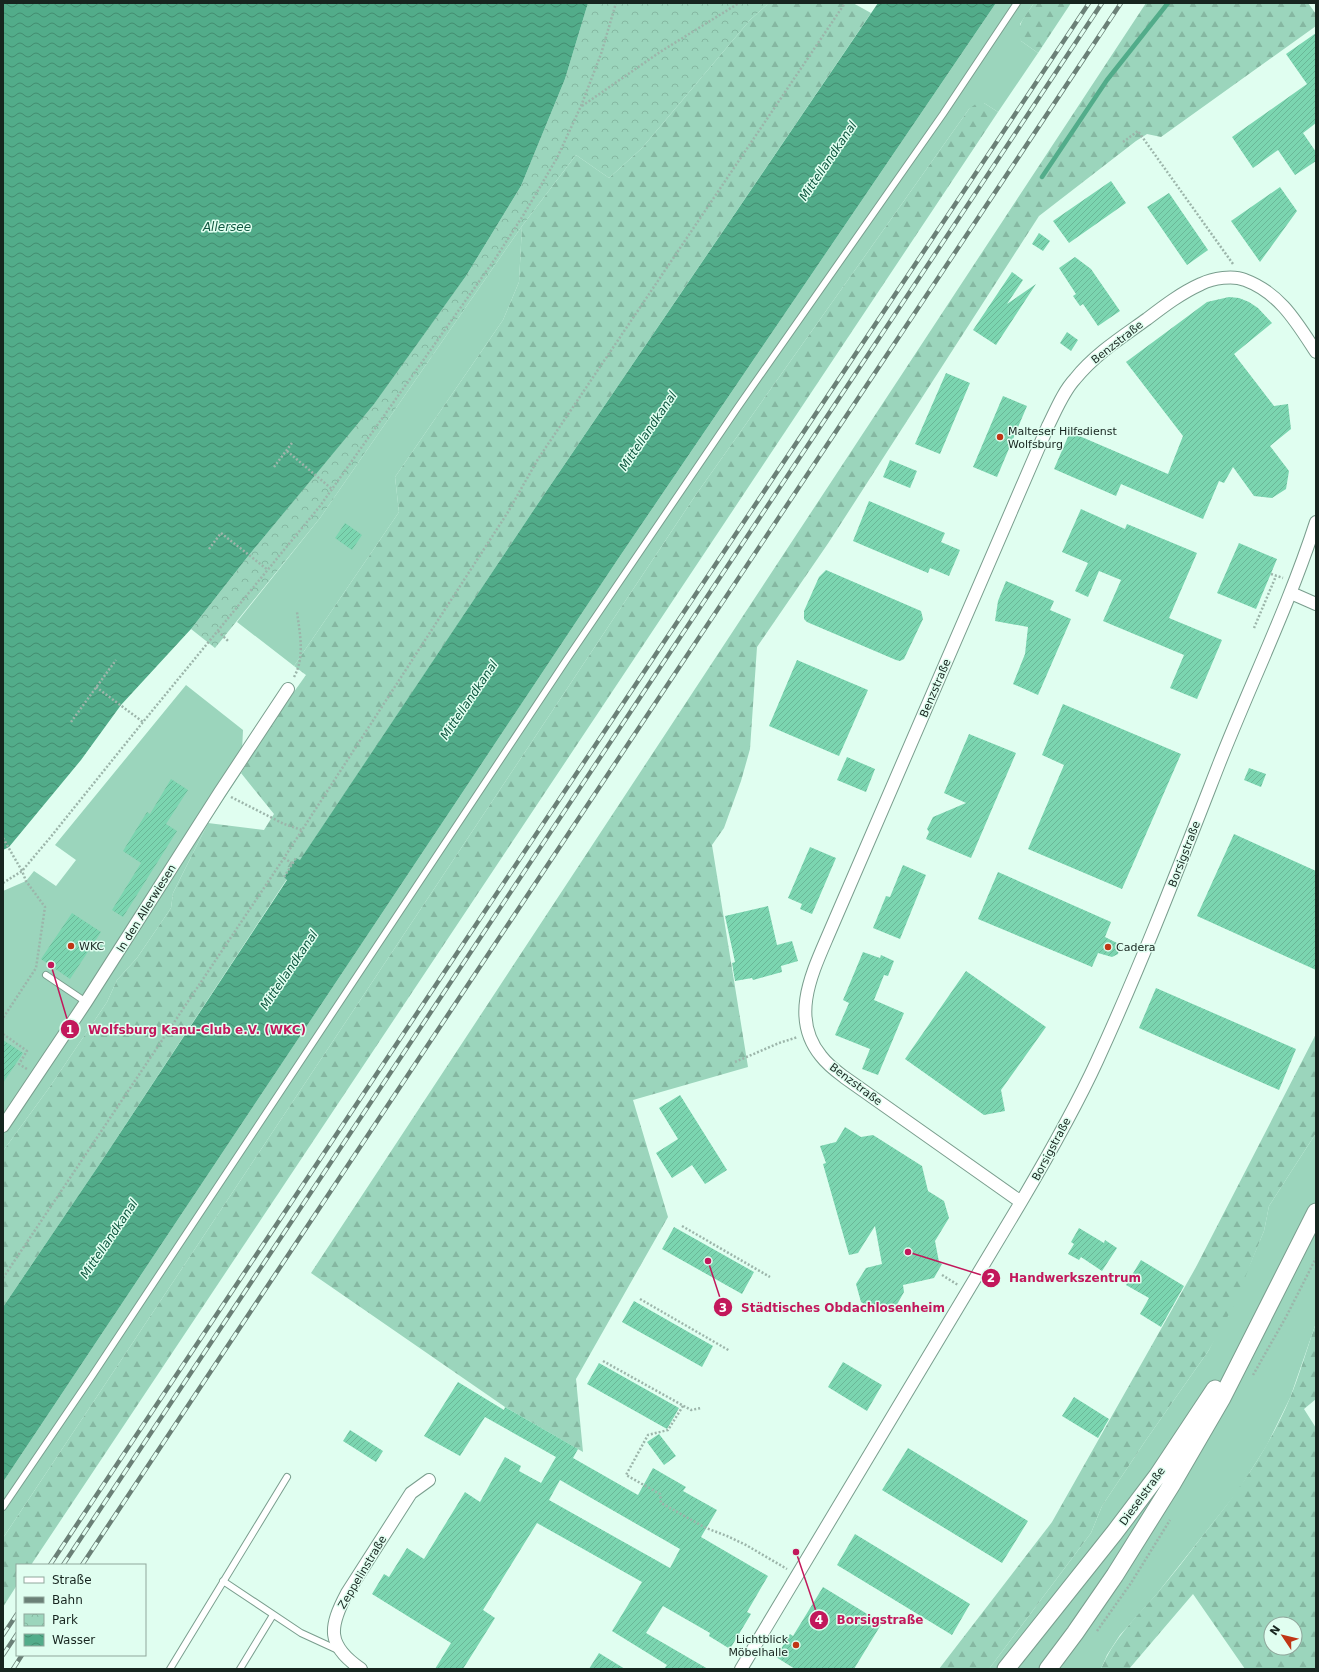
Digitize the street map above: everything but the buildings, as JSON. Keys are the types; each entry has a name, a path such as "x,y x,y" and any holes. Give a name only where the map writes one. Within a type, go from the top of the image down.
{"main road":[{"name":"Dieselstraße","path":"1048,1669 1076,1633 1111,1581 1172,1484 1222,1398 1316,1212"},
{"name":"Dieselstraße","path":"1006,1669 1115,1532 1158,1475 1264,1314"}],"street":[{"name":"Benzstraße","path":"1021,1202 844,1077 821,1057 812,1045 804,1020 804,1006 808,986 821,952 1048,426 1062,398 1074,379 1096,356 1181,294 1202,283 1224,278 1244,279 1266,290 1288,311 1316,352"},
{"path":"1316,522 1290,593 1316,604"},
{"name":"Borsigstraße","path":"741,1669 1021,1202 1044,1162 1096,1062 1157,925 1220,762 1290,593"},
{"name":"In den Allerwiesen","path":"5,1120 86,1002 220,792 288,689"},
{"name":"Zeppelinstraße","path":"340,1651 335,1639 334,1625 339,1609 347,1593 411,1493 429,1480"},
{"path":"340,1651 348,1660 361,1669"}],"lane":[{"path":"3,1507 92,1376 567,659 738,407 943,114 1018,3"},
{"path":"46,975 86,1002"},
{"path":"170,1669 287,1477"},
{"path":"224,1582 301,1633 340,1651"},
{"path":"240,1669 273,1615"}],"path":[{"path":"3,883 22,870 54,833 333,490 495,259 557,158 581,106 601,54 616,3"},
{"path":"581,106 660,52 739,3"},
{"path":"3,1278 284,858 508,512 538,459 845,3"},
{"path":"1123,142 1138,131 1244,279"},
{"path":"274,467 292,443"},
{"path":"287,451 333,490"},
{"path":"209,549 221,533 268,570"},
{"path":"1254,628 1276,576"},
{"path":"288,689 297,671 302,649 297,612"},
{"path":"218,631 229,642"},
{"path":"71,722 116,660"},
{"path":"96,687 143,722"},
{"path":"220,792 284,824 302,830"},
{"path":"3,838 22,870 26,881 45,907 36,968 3,1018"},
{"path":"284,858 293,864"},
{"path":"284,877 296,858"},
{"path":"3,1034 27,1051 19,1064 36,1075"},
{"path":"735,1062 779,1043 808,1034"},
{"path":"682,1226 770,1277"},
{"path":"640,1299 730,1351"},
{"path":"603,1361 691,1410 701,1408"},
{"path":"683,1406 668,1430 648,1436 626,1475 660,1494 661,1503 706,1528 746,1545 798,1575"}],"green space":[{"path":"588,3 769,3 750,20 642,148 609,178 576,155 522,226 320,518 215,648 191,629 249,555 373,404 466,276 521,186 565,79"},
{"path":"769,3 853,3 871,13 537,505 300,861 296,858 284,877 287,879 101,1162 3,1307 3,1151 49,1088 107,1002 117,980 137,958 171,908 173,893 208,823 264,830 274,814 241,773 271,724 306,675 294,666 399,512 395,477 503,320 519,282 522,226 576,155 609,178 642,148 750,20"},
{"path":"996,3 1034,3 1020,24 1021,41 1038,53 998,112 984,103 969,109 695,496 3,1538 3,1482 618,559"},
{"path":"1034,3 1071,3 1038,53 1021,41 1019,35 1022,21"},
{"path":"1146,3 1308,3 1316,14 1316,26 1161,137 1147,134 1136,141 1039,216 829,542 757,647 750,749 741,781 724,828 712,845 748,1067 633,1100 668,1217 576,1379 583,1452 505,1407 311,1273"},
{"path":"977,103 984,103 998,112 32,1564 16,1564 16,1587 3,1607 3,1538 695,496 969,109"},
{"path":"522,226 519,282 503,320 395,477 399,512 294,666 237,622 320,518"},
{"path":"186,685 243,730 241,773 208,823 173,893 171,908 137,958 117,980 107,1002 49,1088 3,1151 3,891 26,881 34,871 56,886 76,860 55,845"},
{"path":"1316,1034 1316,1133 1269,1206 1264,1231 1233,1307 1209,1350 1102,1506 1091,1533 989,1669 939,1669 1052,1522 1196,1267"},
{"path":"1316,1133 1316,1323 1290,1398 1267,1445 1238,1491 1156,1595 1120,1635 1107,1655 1101,1669 989,1669 1091,1533 1102,1506 1209,1350 1251,1262 1264,1231 1269,1206"},
{"path":"1316,1323 1316,1399 1304,1409 1316,1428 1316,1669 1245,1669 1193,1594 1129,1669 1101,1669 1118,1639 1180,1565 1241,1486 1263,1452 1282,1416 1297,1380"}],"water":[{"name":"Allersee","path":"3,3 588,3 565,79 521,186 466,276 374,404 249,555 191,629 121,705 81,760 9,847 3,850"},
{"name":"Mittellandkanal","path":"878,3 996,3 618,559 3,1482 3,1307 101,1162 287,880 284,877 296,858 300,860 537,505"}],"waterway":[{"path":"1042,177 1107,80 1168,3"}],"railway":[{"path":"51,1564 1089,3"},
{"path":"64,1564 1102,3"},
{"path":"83,1564 1121,3"},
{"path":"3,1635 16,1616"},
{"path":"3,1655 16,1636"},
{"path":"13,1669 21,1656"}],"place":[{"name":"Malteser Hilfsdienst Wolfsburg","path":"1000,437"},
{"name":"WKC","path":"71,946"},
{"name":"Cadera","path":"1108,947"},
{"name":"Wolfsburg Kanu-Club e.V. (WKC)","path":"51,965"},
{"name":"Handwerkszentrum","path":"908,1252"},
{"name":"Städtisches Obdachlosenheim","path":"708,1261"},
{"name":"Borsigstraße","path":"796,1552"},
{"name":"Lichtblick Möbelhalle","path":"796,1645"}]}
